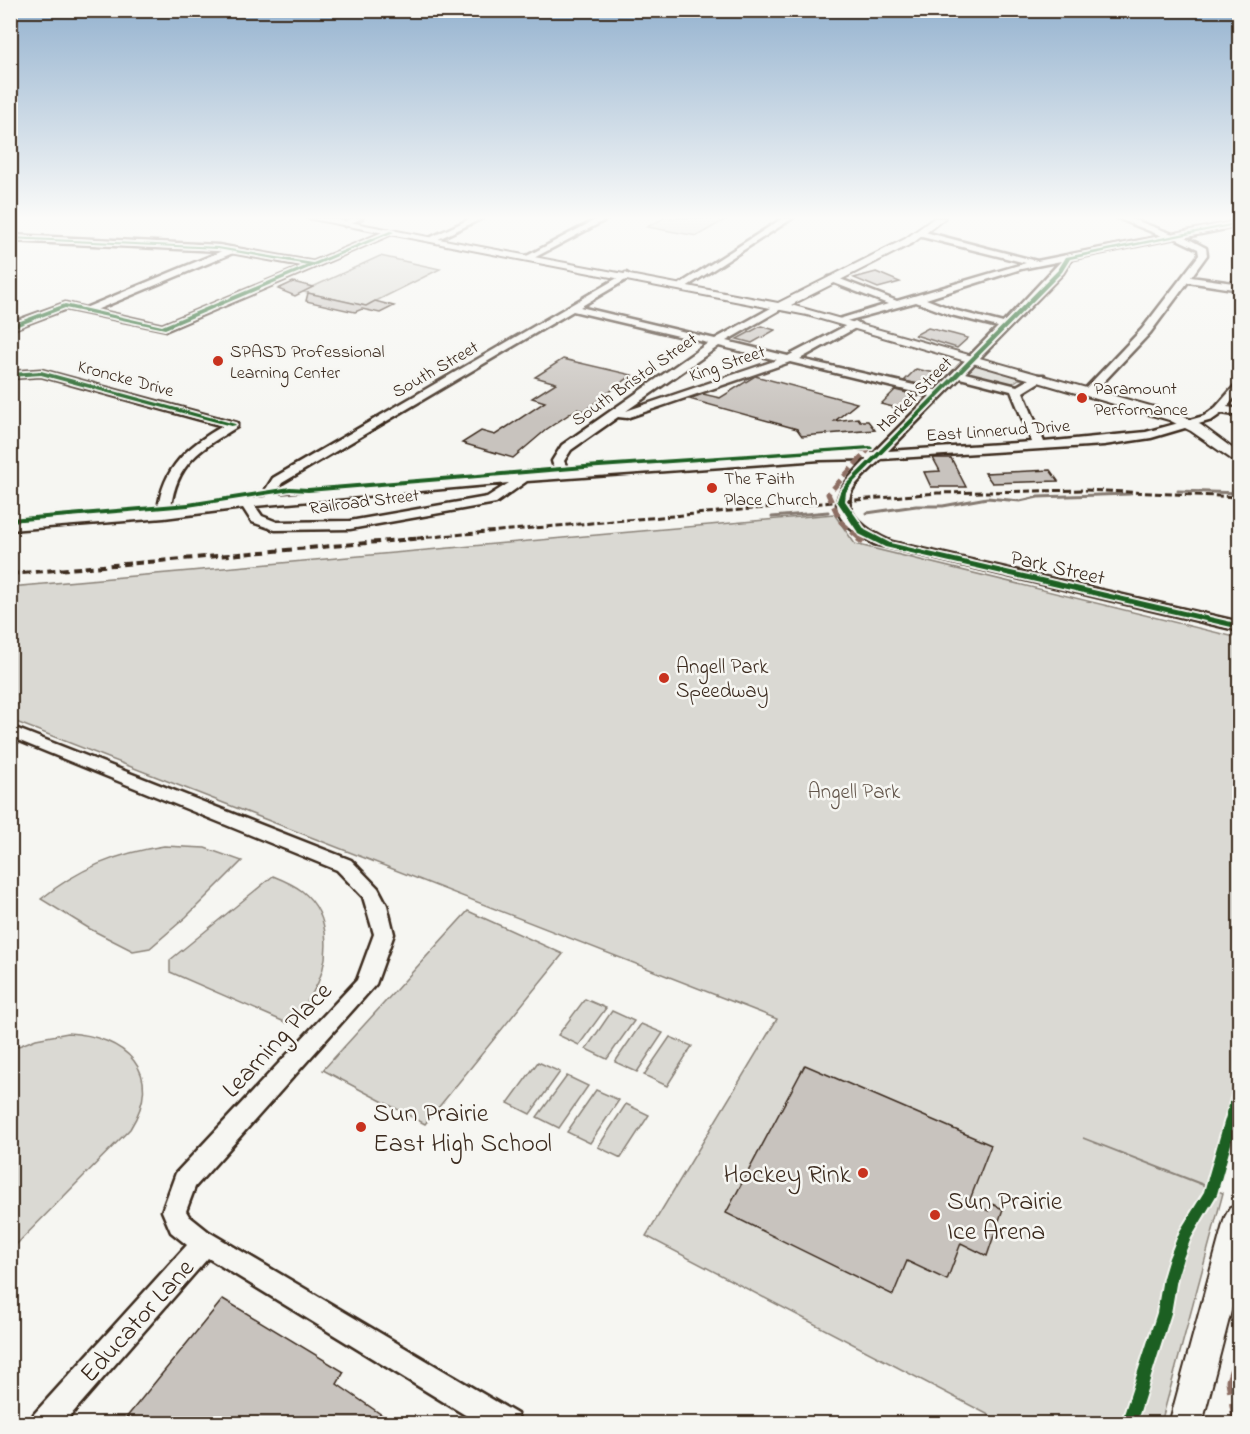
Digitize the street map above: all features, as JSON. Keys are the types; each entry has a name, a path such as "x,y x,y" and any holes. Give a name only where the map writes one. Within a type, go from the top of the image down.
{"main road":[{"path":"670,285 849,322 1146,408 1188,424 1239,461"},
{"path":"780,306 821,285"},
{"path":"1185,1424 1239,1217"}],"street":[{"path":"88,310 149,285"},
{"path":"10,327 65,306 163,328 267,285"},
{"name":"South Street","path":"274,499 272,489 278,481 611,285"},
{"path":"847,285 896,304"},
{"name":"King Street","path":"605,422 791,358 849,322 896,304 961,285"},
{"name":"Market Street","path":"869,537 851,520 843,506 842,497 846,486 1046,285"},
{"path":"1089,391 1146,331 1181,285"},
{"path":"915,298 954,313 1005,326"},
{"name":"South Bristol Street","path":"563,475 558,461 561,452 717,342 780,306"},
{"path":"572,308 937,394"},
{"name":"Kroncke Drive","path":"10,375 41,373 233,425 192,449 181,459 173,472 164,514"},
{"path":"957,374 1018,390 1038,378"},
{"path":"1239,383 1220,409 1239,413"},
{"path":"1018,390 1039,445"},
{"name":"East Linnerud Drive","path":"10,526 164,514 274,499 563,475 820,456 916,454 1147,435 1208,418 1220,409"},
{"name":"East Linnerud Drive","path":"893,438 894,447 916,454"},
{"name":"Railroad Street","path":"246,503 257,519 274,526 350,525 491,500 524,479"},
{"name":"Park Street","path":"869,537 899,548 1239,627"},
{"name":"Learning Place","path":"10,731 344,865 362,880 377,905 384,934 366,984 184,1181 174,1211 180,1224 205,1243 507,1424"},
{"name":"Educator Lane","path":"44,1424 205,1243"}],"green space":[{"path":"317,285 408,285 370,304 370,307 299,291"},
{"path":"973,358 1040,377 1033,382 1019,379 1010,385 957,374"},
{"name":"Angell Park","path":"834,514 855,544 1239,638 1239,1065 1207,1186 1083,1138 1223,1193 1161,1423 1004,1423 646,1236 777,1019 11,720 10,587"},
{"path":"164,846 205,848 242,861 186,917 150,948 133,951 90,929 41,899 69,879 99,864 130,853"},
{"path":"273,876 299,889 312,901 324,926 326,940 323,968 318,982 307,1002 287,1023 170,972 170,960"},
{"path":"468,911 563,954 425,1124 323,1070"},
{"path":"585,999 606,1008 579,1045 558,1035"},
{"path":"612,1011 634,1021 607,1059 586,1049"},
{"path":"641,1024 663,1033 637,1072 615,1062"},
{"path":"68,1033 107,1041 134,1061 141,1074 144,1090 140,1109 130,1129 11,1250 11,1049 36,1039"},
{"path":"670,1037 692,1046 667,1086 644,1075"},
{"path":"538,1062 560,1072 530,1114 508,1103"},
{"path":"567,1076 588,1086 559,1128 537,1117"},
{"path":"596,1090 619,1100 590,1143 567,1132"},
{"path":"626,1104 649,1115 621,1158 598,1147"}],"building":[{"path":"287,285 313,287 295,296 278,289"},
{"path":"871,285 889,285 878,288"},
{"path":"308,293 366,306 375,301 394,306 380,313 362,309 355,312 306,301"},
{"path":"761,326 775,330 752,343 737,339"},
{"path":"928,328 968,338 957,348 915,335"},
{"path":"563,359 632,375 584,411 577,409 547,429 513,458 462,443 481,431 495,435 545,402 532,398 556,383 535,377"},
{"path":"916,369 940,374 928,386 904,381"},
{"path":"755,376 857,403 835,421 858,418 860,421 868,421 875,430 802,436 797,429 689,399 703,394 720,398"},
{"path":"895,390 919,396 905,410 881,404"},
{"path":"933,458 951,458 966,487 931,487 924,472 940,471"},
{"path":"1050,470 1058,481 992,483 985,473"},
{"name":"Hockey Rink","path":"805,1065 991,1145 969,1202 989,1211 992,1204 1003,1209 987,1256 961,1243 947,1280 907,1261 893,1295 726,1213"},
{"path":"223,1299 344,1372 337,1384 395,1424 121,1424"}],"waterway":[{"path":"1178,491 1240,493"},
{"path":"867,513 916,506 943,506 987,498 1020,501 1038,497 1130,494"},
{"path":"772,517 828,512"}],"railway":[{"path":"407,539 937,493 1084,490 1240,497"},
{"path":"10,574 424,538"}],"marked path":[{"path":"864,542 841,522 828,494 840,478 870,448"},
{"path":"1238,1424 1231,1381 1240,1353"}],"cycle path":[{"path":"10,327 65,306 163,328 266,285"},
{"path":"1046,285 849,484 843,492 841,501 862,532 888,545 1240,627"},
{"path":"10,375 41,373 233,425"},
{"path":"10,520 188,505 290,489 308,490 585,467 870,448"},
{"path":"1128,1424 1164,1313 1176,1258 1185,1235 1210,1194 1240,1088"}],"place":[{"name":"SPASD Professional Learning Center","path":"218,361"},
{"name":"Paramount Performance","path":"1082,398"},
{"name":"The Faith Place Church","path":"712,488"},
{"name":"Angell Park Speedway","path":"664,678"},
{"name":"Sun Prairie East High School","path":"361,1127"},
{"name":"Hockey Rink","path":"863,1173"},
{"name":"Sun Prairie Ice Arena","path":"935,1215"}]}
